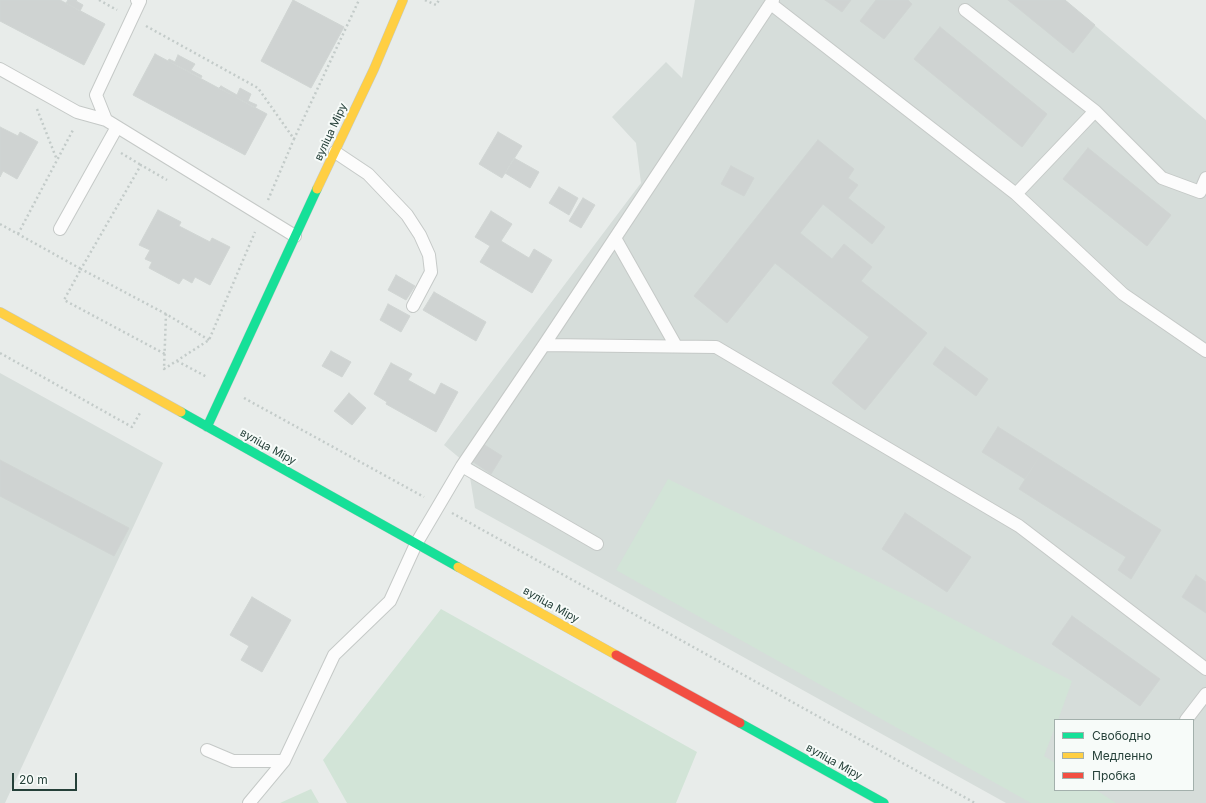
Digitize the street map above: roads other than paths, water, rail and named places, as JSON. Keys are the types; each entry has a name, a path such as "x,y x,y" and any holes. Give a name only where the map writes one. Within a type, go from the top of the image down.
{"main road":[{"name":"вуліца Міру","path":"207,427 374,69 403,0"},
{"name":"вуліца Міру","path":"0,312 884,803"}],"lane":[{"path":"106,120 96,95 140,1 137,0"},
{"path":"249,803 284,761 334,655 390,601 416,544 462,466 772,2 1016,194 1123,294 1206,351"},
{"path":"965,10 1095,111 1162,178 1200,192 1206,178"},
{"path":"0,69 77,112 106,120 295,236"},
{"path":"1016,194 1095,111"},
{"path":"60,229 117,127"},
{"path":"334,152 368,174 407,215 420,235 428,255 431,272 413,306"},
{"path":"615,238 676,346"},
{"path":"544,345 716,347 1019,526 1206,669"},
{"path":"462,466 597,544"},
{"path":"1187,719 1206,694"},
{"path":"207,750 233,761 284,761"}]}
